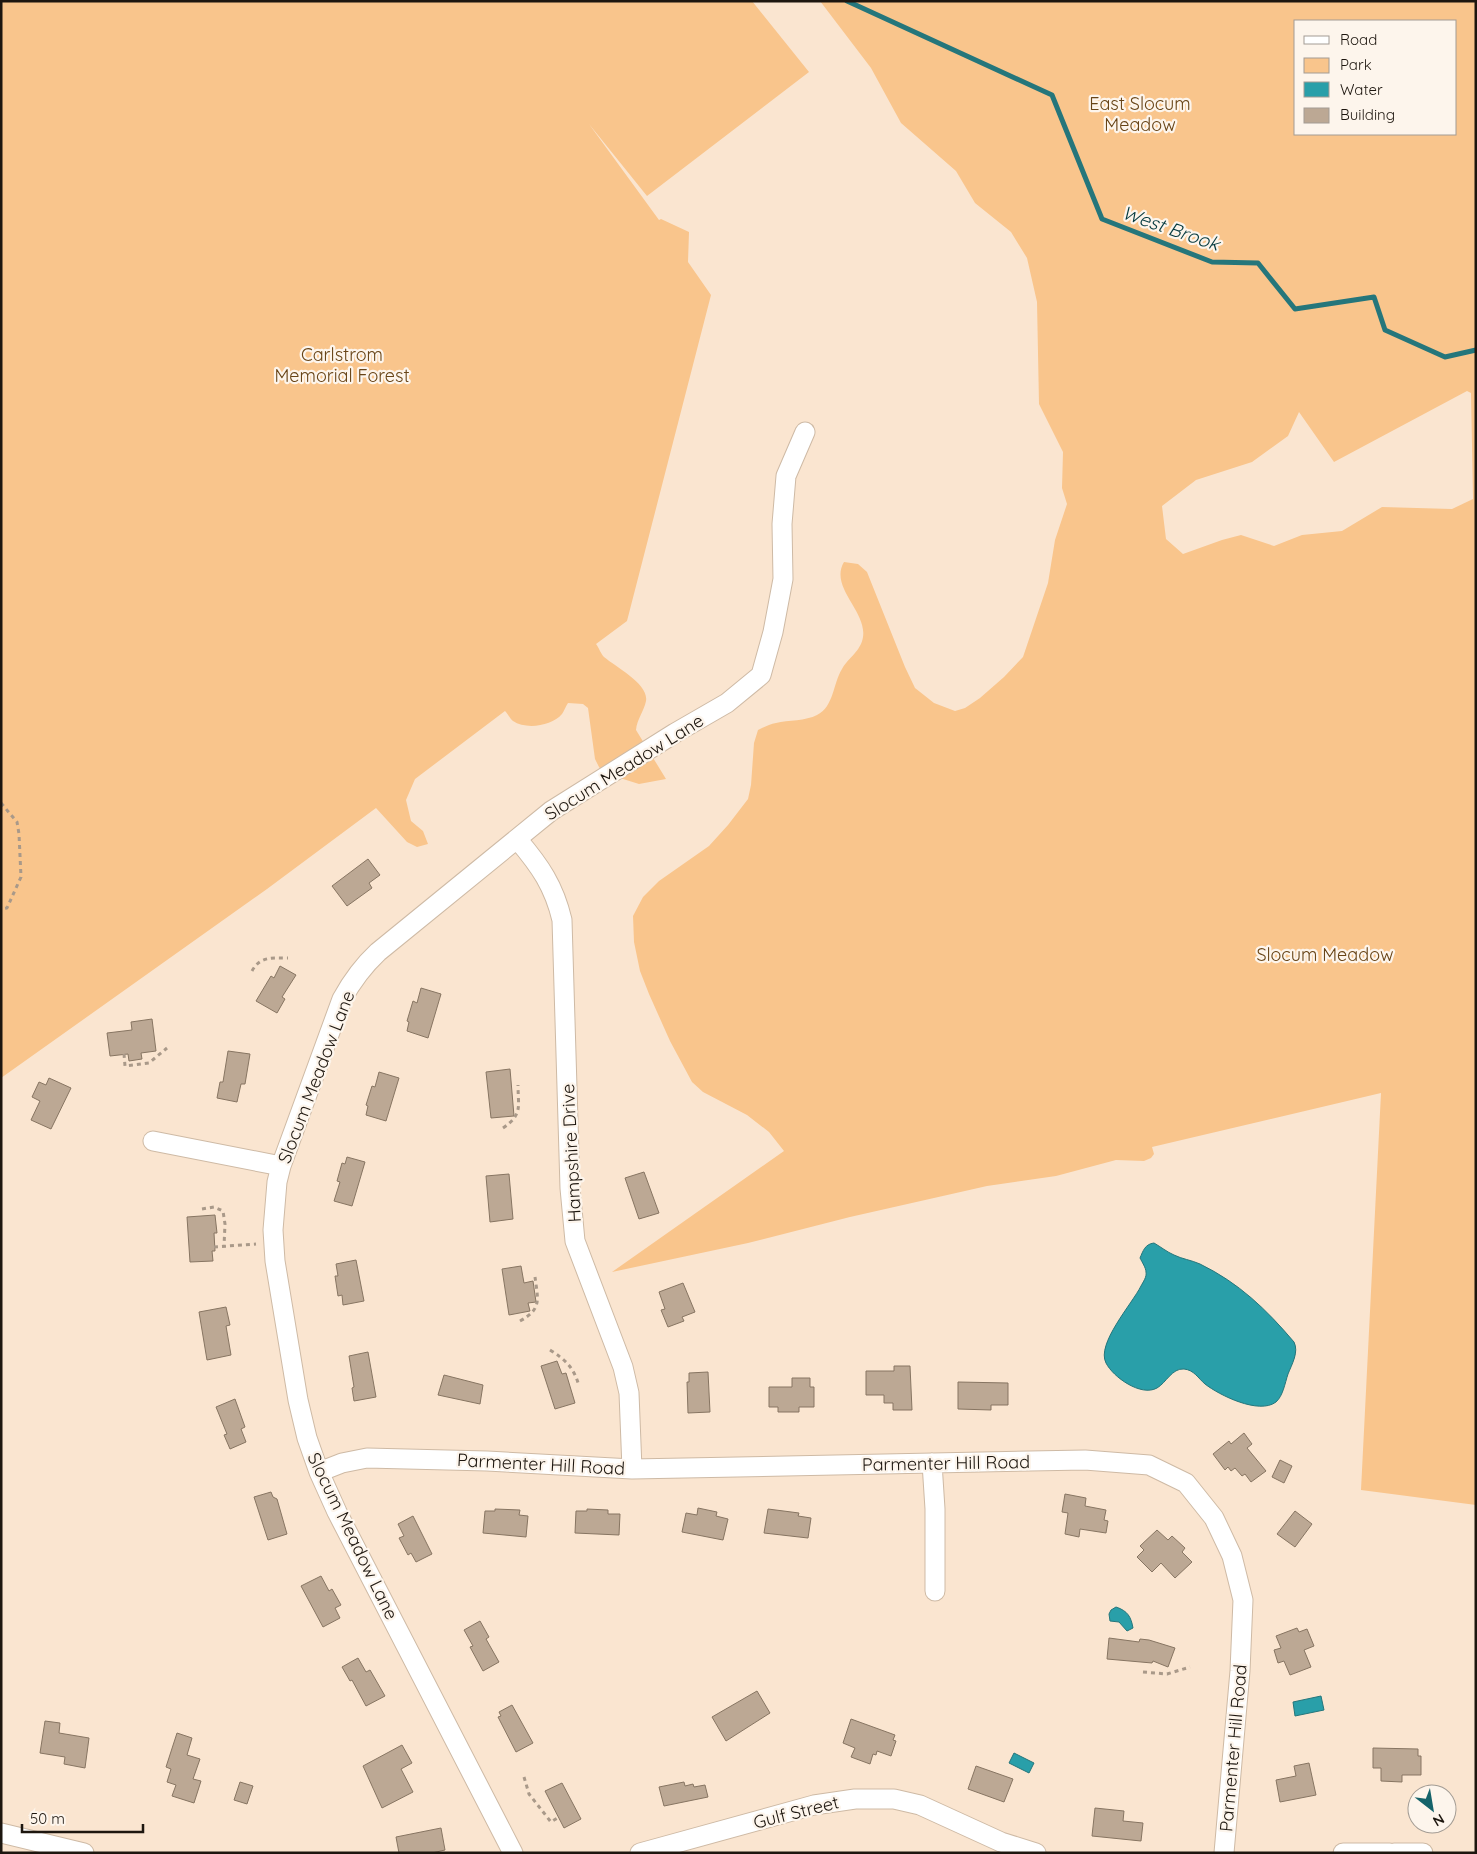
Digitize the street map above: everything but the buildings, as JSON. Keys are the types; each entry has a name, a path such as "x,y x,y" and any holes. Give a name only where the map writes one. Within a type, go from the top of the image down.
{"street":[{"name":"Slocum Meadow Lane","path":"513,1853 337,1512 319,1472 307,1438 298,1400 275,1261 273,1214 281,1166 339,1008 352,982 364,966 378,952 518,840 551,811 572,796 727,703 761,675 773,632 783,579 782,524 786,476 805,432"},
{"name":"Hampshire Drive","path":"518,840 544,873 555,896 562,920 570,1188 575,1241 623,1366 629,1393 632,1469"},
{"path":"153,1141 281,1166"},
{"name":"Parmenter Hill Road","path":"319,1472 342,1463 367,1458 487,1461 632,1469 1085,1460 1149,1465 1186,1483 1214,1518 1232,1556 1243,1600 1240,1670 1224,1853"},
{"path":"932,1463 935,1509 935,1591"},
{"name":"Gulf Street","path":"640,1853 779,1816 814,1804 854,1799 894,1799 920,1806 1001,1842 1036,1853"},
{"path":"1,1833 84,1853"},
{"path":"1343,1853 1390,1853"},
{"path":"1394,1853 1423,1853"}],"path":[{"path":"1,803 16,822 19,834 21,877 7,908 1,909"},
{"path":"252,971 256,964 265,959 288,958"},
{"path":"124,1054 125,1066 148,1063 167,1048"},
{"path":"503,1128 515,1120 518,1111 518,1085"},
{"path":"202,1209 214,1207 223,1211 225,1224 224,1246"},
{"path":"214,1247 256,1244"},
{"path":"520,1321 532,1314 536,1308 538,1301 536,1277"},
{"path":"550,1350 572,1367 579,1386"},
{"path":"1143,1672 1167,1674 1190,1667"},
{"path":"524,1778 529,1794 551,1822 559,1817"}],"green space":[{"name":"Carlstrom Memorial Forest","path":"1,1 752,1 809,72 647,196 589,124 659,220 661,219 689,232 688,262 711,295 627,621 596,644 604,657 631,676 646,695 644,708 636,730 666,779 639,784 604,773 595,759 588,708 583,704 568,703 558,718 546,724 532,726 518,724 505,711 415,779 406,800 411,821 423,831 428,844 417,847 407,842 376,808 267,889 1,1078"},
{"name":"Slocum Meadow","path":"820,1 1476,1 1476,1505 1361,1490 1381,1093 1152,1147 1154,1154 1151,1158 1144,1161 1116,1160 1056,1176 987,1186 850,1217 748,1243 612,1272 784,1151 769,1132 747,1115 703,1092 692,1082 670,1041 640,971 634,942 633,916 643,897 659,881 709,846 748,799 754,743 758,730 774,723 813,717 823,711 830,701 839,675 860,646 863,637 863,627 860,618 841,581 841,571 844,562 858,564 867,572 915,688 934,703 955,711 965,708 980,698 1023,657 1048,583 1055,540 1067,504 1062,488 1063,452 1039,404 1037,302 1027,258 1011,232 975,203 956,171 901,123 871,68","holes":["1467,391 1471,393 1473,499 1452,509 1382,507 1342,531 1302,535 1274,546 1241,535 1183,554 1166,539 1162,506 1196,480 1252,462 1288,436 1299,412 1334,462"]}],"water":[{"path":"1154,1243 1171,1254 1214,1271 1239,1288 1262,1308 1294,1342 1296,1350 1294,1358 1282,1393 1276,1402 1260,1406 1239,1402 1211,1388 1193,1373 1184,1369 1173,1373 1157,1388 1143,1390 1121,1379 1106,1363 1104,1355 1110,1335 1137,1294 1146,1276 1145,1267 1140,1258 1143,1250 1146,1246"},
{"path":"1116,1607 1128,1615 1133,1628 1127,1631 1119,1622 1110,1621 1109,1614"},
{"path":"1321,1696 1324,1710 1295,1716 1293,1702"},
{"path":"1014,1753 1034,1763 1029,1773 1009,1763"}],"waterway":[{"name":"West Brook","path":"847,1 1052,95 1102,219 1212,262 1258,263 1295,309 1374,297 1385,330 1445,357 1476,350"}],"park label":[{"name":"East Slocum Meadow","path":"1140,113"}]}
